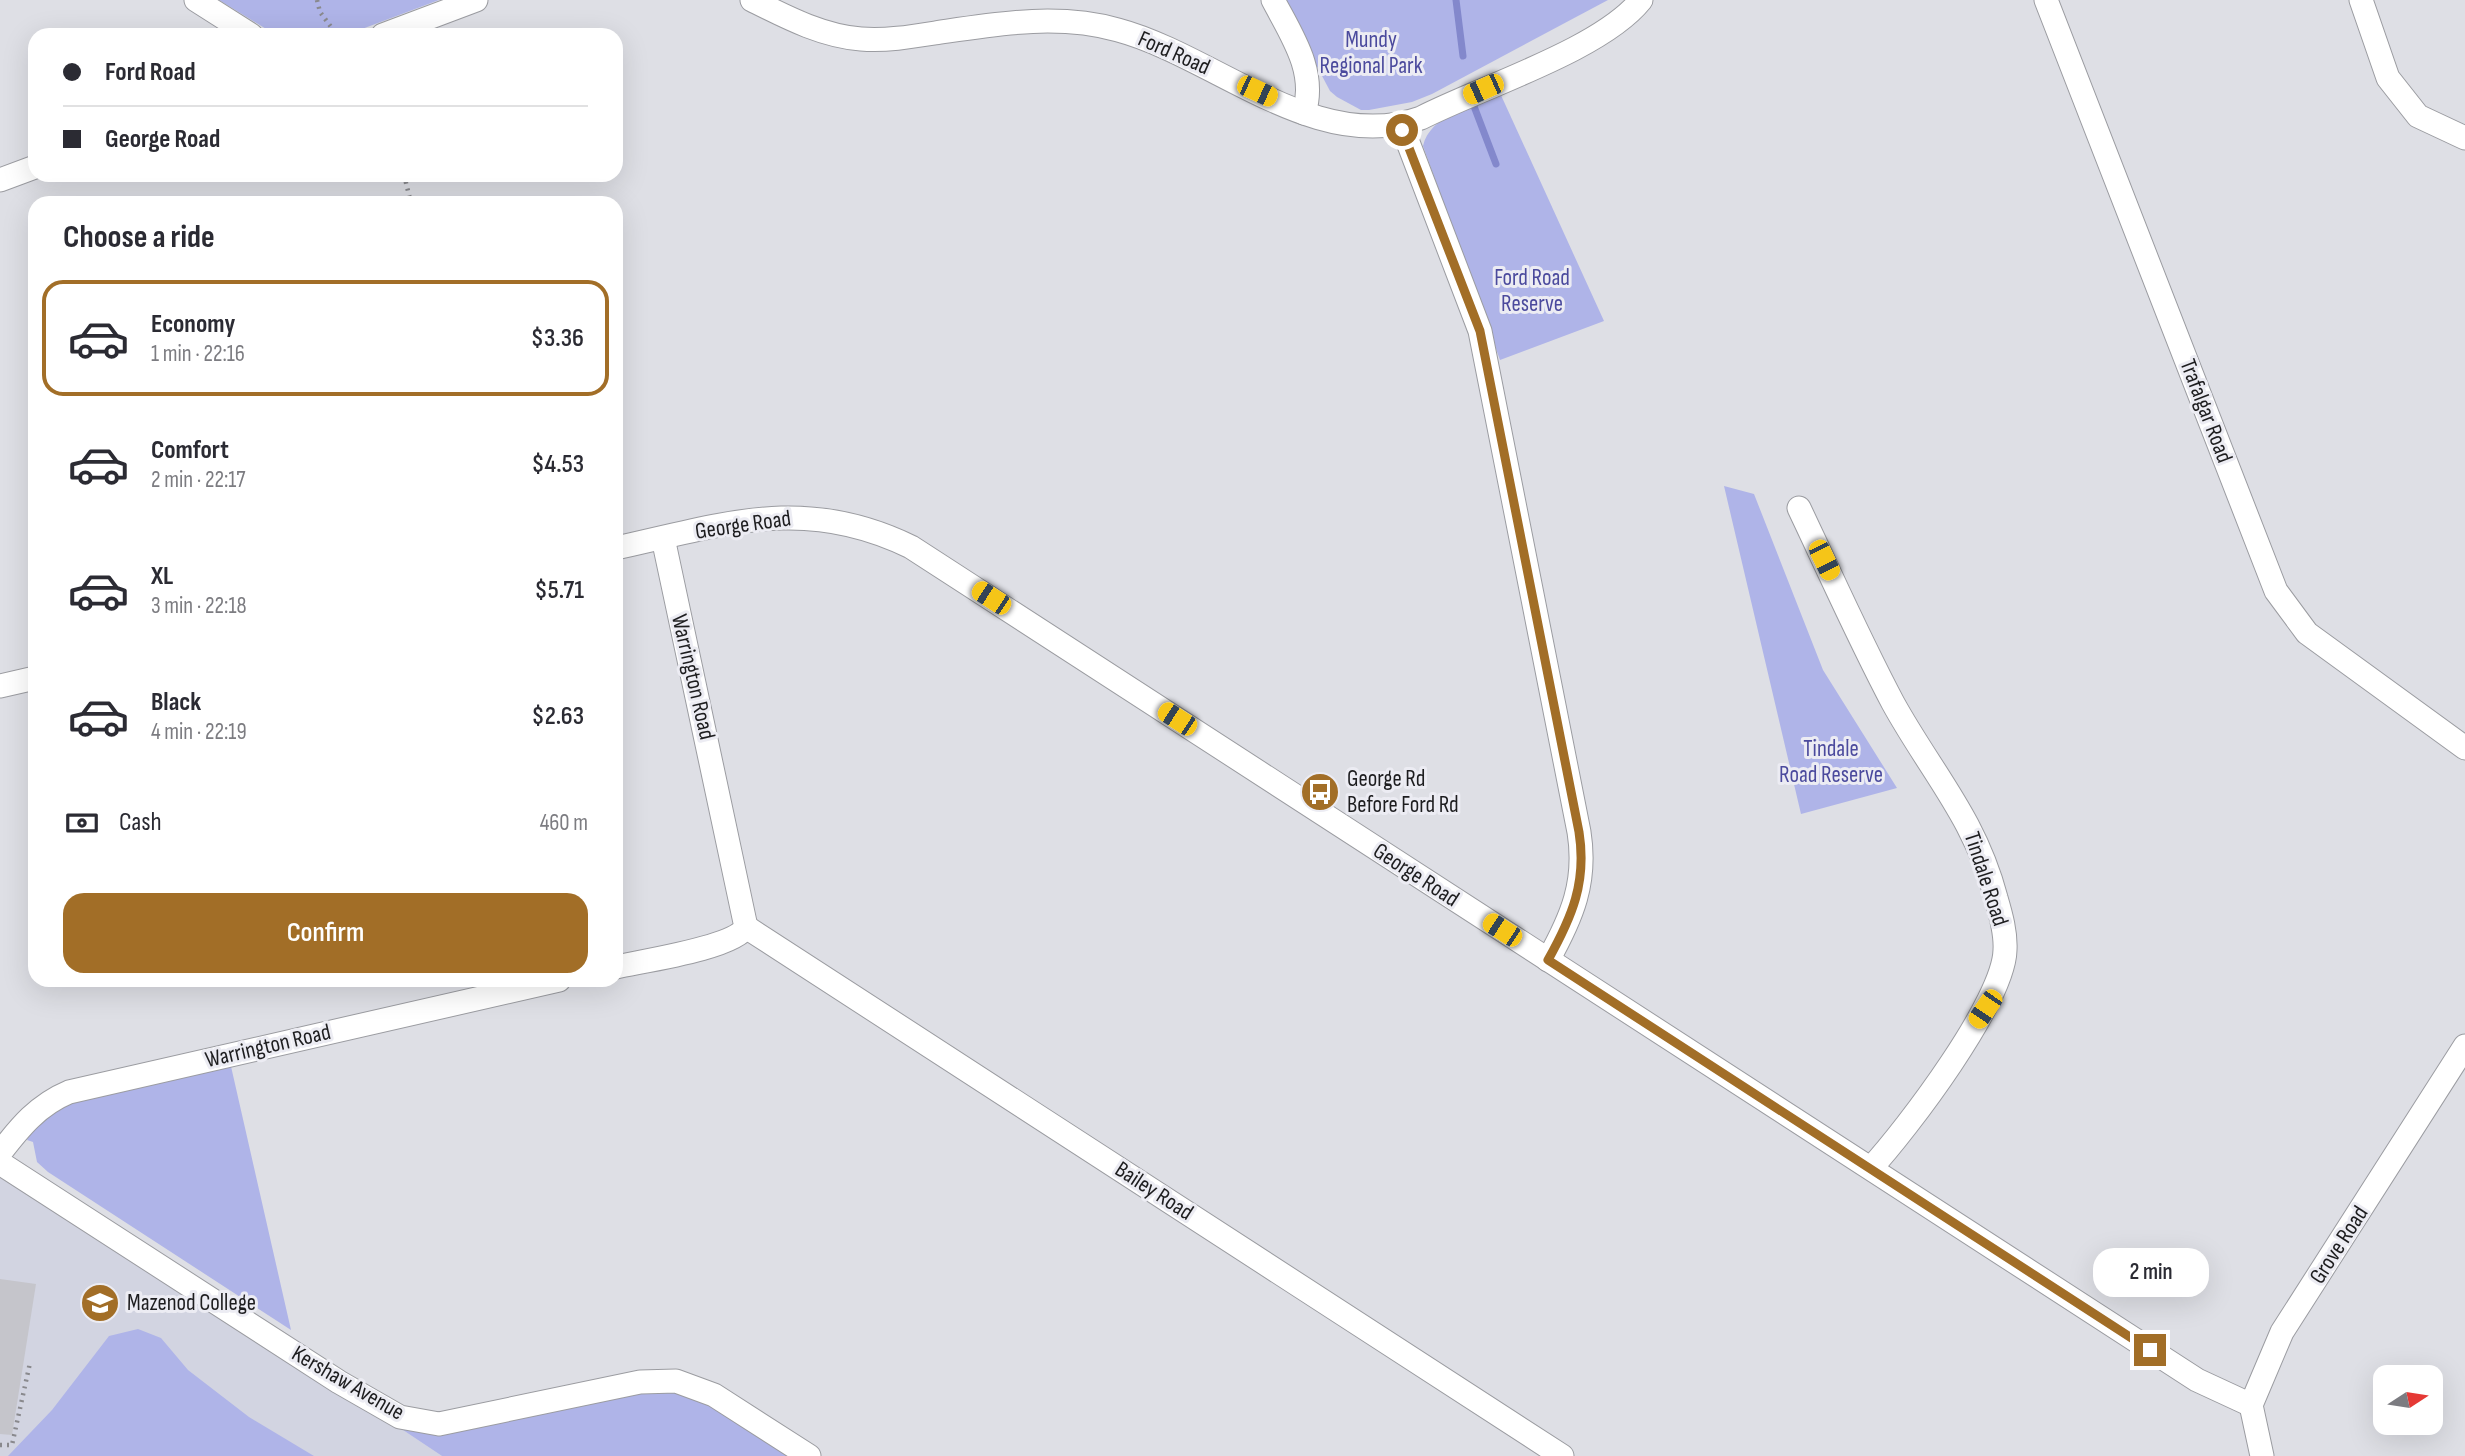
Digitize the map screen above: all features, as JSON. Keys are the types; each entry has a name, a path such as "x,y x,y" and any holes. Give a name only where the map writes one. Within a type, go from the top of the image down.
{"street":[{"path":"195,0 240,28"},
{"path":"402,28 476,0"},
{"name":"Ford Road","path":"752,0 829,34 863,40 1041,20 1093,24 1141,37 1304,113 1342,124 1401,124"},
{"path":"1273,0 1305,64 1309,87 1304,113"},
{"path":"1548,960 1569,923 1580,890 1582,861 1579,832 1480,331 1401,124 1421,118 1610,30 1641,0"},
{"name":"Trafalgar Road","path":"2046,0 2276,591 2307,634 2465,747"},
{"path":"2361,0 2388,78 2418,116 2465,138"},
{"path":"0,180 28,170"},
{"name":"Tindale Road","path":"1799,508 1894,705 1952,794 1976,837 1993,885 2005,939 1999,979 1985,1009 1905,1130 1871,1168"},
{"name":"George Road","path":"623,547 735,522 792,516 846,522 890,537 929,557 2197,1380 2251,1405"},
{"name":"Warrington Road","path":"663,538 746,927"},
{"path":"0,686 28,680"},
{"path":"623,965 719,943 741,934 746,927"},
{"name":"Bailey Road","path":"746,927 1562,1456"},
{"name":"Warrington Road","path":"0,1153 27,1118 54,1098 69,1092 528,987"},
{"name":"Grove Road","path":"2251,1405 2282,1332 2465,1046"},
{"name":"Kershaw Avenue","path":"0,1163 338,1382 400,1417 439,1424 640,1382 676,1381 714,1395 809,1456"},
{"path":"2251,1405 2262,1456"}],"path":[{"path":"317,0 320,12 332,28"},
{"path":"0,1445 12,1445 30,1363"}],"shaded area":[{"name":"Mazenod College","path":"0,1177 400,1428 442,1456 0,1456"}],"green space":[{"path":"219,0 439,0 365,28 265,28"},
{"name":"Mundy Regional Park","path":"1282,0 1608,0 1432,94 1412,102 1361,110 1330,91"},
{"name":"Ford Road Reserve","path":"1500,93 1604,321 1500,360 1423,146 1434,126 1454,112"},
{"name":"Tindale Road Reserve","path":"1724,486 1754,494 1823,670 1897,788 1801,814"},
{"path":"230,1062 291,1330 48,1172 37,1162 33,1142 27,1140 31,1131 62,1105"},
{"path":"138,1329 161,1338 188,1370 249,1417 314,1456 8,1456 52,1410 109,1336"},
{"path":"671,1380 787,1456 442,1456 400,1428"}],"building":[{"path":"0,1279 36,1284 12,1435 0,1434"}],"waterway":[{"path":"1456,0 1463,56"},
{"path":"1472,101 1496,164"}],"place":[{"name":"George Rd Before Ford Rd","path":"1320,792"},
{"name":"Mazenod College","path":"100,1303"}],"route":[{"path":"1402,130 1480,331 1579,832 1582,861 1580,890 1569,923 1548,960 2150,1350"}]}
